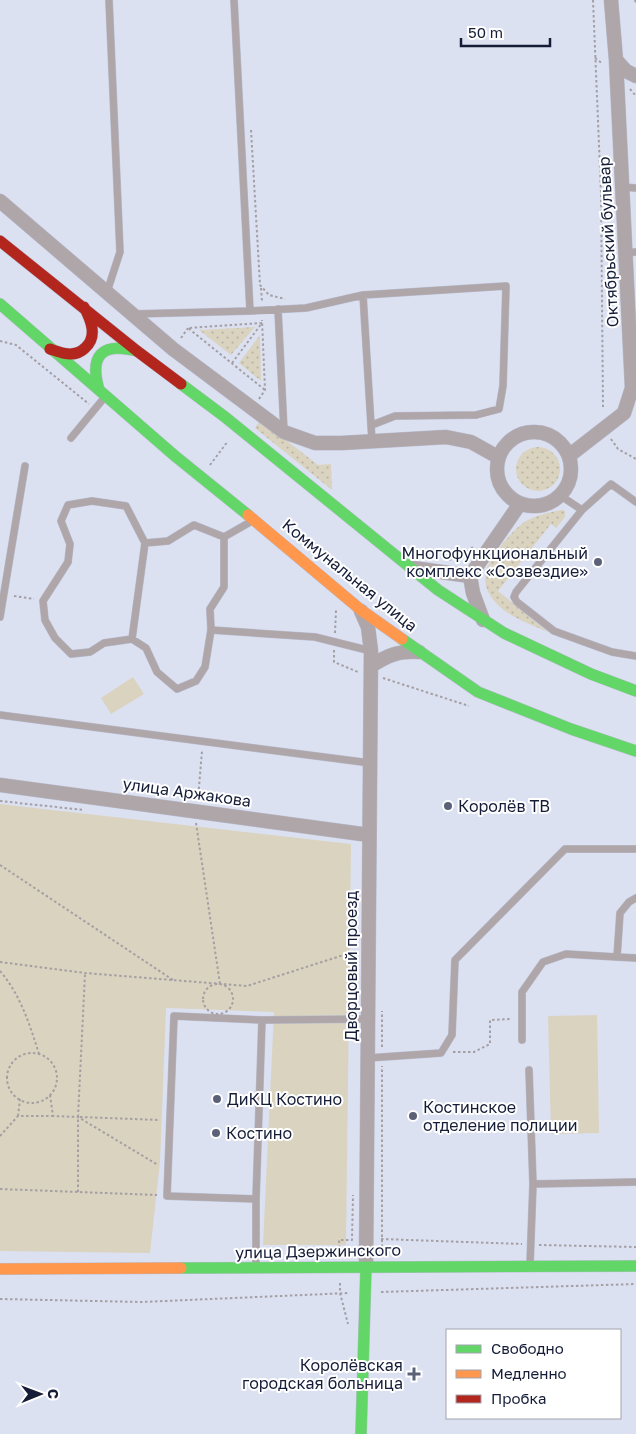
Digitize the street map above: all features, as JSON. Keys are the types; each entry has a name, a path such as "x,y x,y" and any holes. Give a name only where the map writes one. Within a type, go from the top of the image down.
{"main road":[{"path":"0,241 137,351 238,428 438,590 504,633 583,670 636,691"},
{"path":"50,349 69,354 80,352 89,344 93,334 91,320 84,307"},
{"name":"Коммунальная улица","path":"3,309 175,456 361,610 419,652 478,692 571,729 636,751"},
{"path":"102,393 95,380 96,359 101,352 107,348 115,347 137,351"},
{"path":"362,1434 366,1266"},
{"name":"улица Дзержинского","path":"0,1269 636,1266"}],"street":[{"name":"Октябрьский бульвар","path":"570,455 624,413 632,388 629,188 611,0"},
{"path":"616,60 626,71 636,76"},
{"path":"0,201 173,348 284,432 315,443 446,437 471,442 498,456"},
{"path":"531,432 549,434 559,441 570,455 572,468 570,483 561,496 550,504 534,508 519,505 508,497 497,480 498,456 505,444 517,436 531,432"},
{"path":"483,620 473,592 470,576 519,505"},
{"path":"410,568 470,576"},
{"name":"Дворцовый проезд","path":"361,610 368,627 371,651 366,670 370,763 366,1266"},
{"path":"366,670 389,655 405,651 419,652"},
{"name":"улица Аржакова","path":"0,785 370,834"}],"lane":[{"path":"107,292 120,252 109,0"},
{"path":"234,0 250,310"},
{"path":"132,314 262,310 319,306 363,295 506,286 503,386 499,409 476,415 395,416 372,425"},
{"path":"363,295 372,441"},
{"path":"278,309 284,432"},
{"path":"71,438 95,409 102,393"},
{"path":"0,617 25,466"},
{"path":"636,502 611,484 582,510 516,592 514,597 517,602 554,631 612,652 636,656"},
{"path":"561,496 582,510"},
{"path":"132,639 145,544 126,506 92,501 68,505 62,521 70,544 68,562 43,601 45,620 55,638 71,654 90,652 104,643 132,639 146,648 157,672 177,688 196,681 205,667 211,630 210,610 224,587 224,537"},
{"path":"224,537 254,520"},
{"path":"145,544 168,541 194,525 224,537"},
{"path":"211,630 315,637 371,651"},
{"path":"0,715 370,763"},
{"path":"368,1058 441,1053 452,1035 455,960 565,849 636,849"},
{"path":"617,957 620,913 629,902 636,898"},
{"path":"522,1040 522,992 543,962 566,954 636,958"},
{"path":"256,1199 167,1196 174,1016 262,1020 368,1019"},
{"path":"256,1268 256,1199 262,1020"},
{"path":"530,1070 533,1184 530,1266"},
{"path":"533,1184 636,1182"}],"path":[{"path":"592,0 601,193 603,407"},
{"path":"251,126 265,390 253,409"},
{"path":"261,288 269,294 285,299"},
{"path":"262,323 188,328 265,390"},
{"path":"232,363 262,323"},
{"path":"0,341 16,345 95,409"},
{"path":"201,476 238,428"},
{"path":"610,438 618,449 636,459"},
{"path":"4,595 43,601"},
{"path":"336,610 334,662 366,670"},
{"path":"203,742 196,824 220,984"},
{"path":"0,865 174,980"},
{"path":"0,962 85,973 247,986 356,951"},
{"path":"0,971 16,996 30,1024 39,1054"},
{"path":"78,1192 78,1117 85,973"},
{"path":"220,984 231,992 233,1002 224,1013 214,1014 206,1008 203,999 210,986 220,984"},
{"path":"441,1053 474,1052 490,1044 490,1020 522,1019"},
{"path":"32,1053 39,1054 50,1060 56,1071 56,1084 50,1095 39,1102 26,1102 11,1090 8,1084 8,1071 15,1060 20,1056 32,1053"},
{"path":"50,1095 53,1116"},
{"path":"0,1136 18,1116 20,1099"},
{"path":"18,1116 170,1121"},
{"path":"78,1117 168,1172"},
{"path":"0,1188 167,1196"},
{"path":"339,1240 340,1293 348,1327"},
{"path":"352,1240 636,1247"},
{"path":"0,1299 142,1302 366,1292 636,1284"}],"shaded area":[{"path":"255,327 231,355 199,330"},
{"path":"260,335 261,381 239,363"},
{"path":"260,420 318,465 331,464 332,490 255,428"},
{"path":"542,447 554,453 559,460 559,478 554,485 547,490 534,491 526,488 519,481 516,465 519,457 526,450"},
{"path":"565,511 565,517 556,528 551,524 498,591 548,632 516,618 501,608 488,592 486,576 489,563 509,536 521,525 539,515"},
{"path":"133,677 144,694 111,714 101,698"},
{"name":"Костино","path":"0,804 351,844 346,1245 263,1245 274,1012 166,1008 160,1162 150,1253 0,1251"},
{"path":"597,1015 599,1133 551,1134 548,1016"}],"traffic: fast":[{"path":"0,304 175,456 248,515"},
{"path":"99,390 96,368 97,360 101,354 115,348 137,351"},
{"path":"181,384 225,417 438,590 504,633 591,674 636,691"},
{"path":"402,639 478,692 571,729 636,751"},
{"path":"181,1268 636,1266"},
{"path":"361,1434 366,1267"}],"traffic: slow":[{"path":"248,515 361,610 402,639"},
{"path":"0,1269 181,1268"}],"traffic: jam":[{"path":"0,241 181,384"},
{"path":"50,349 72,354 82,351 89,344 92,328 84,307"}],"place":[{"name":"Многофункциональный комплекс «Созвездие»","path":"598,562"},
{"name":"Королёв ТВ","path":"448,806"},
{"name":"ДиКЦ Костино","path":"217,1099"},
{"name":"Костинское отделение полиции","path":"413,1116"},
{"name":"Костино","path":"216,1133"},
{"name":"Королёвская городская больница","path":"414,1374"}]}
